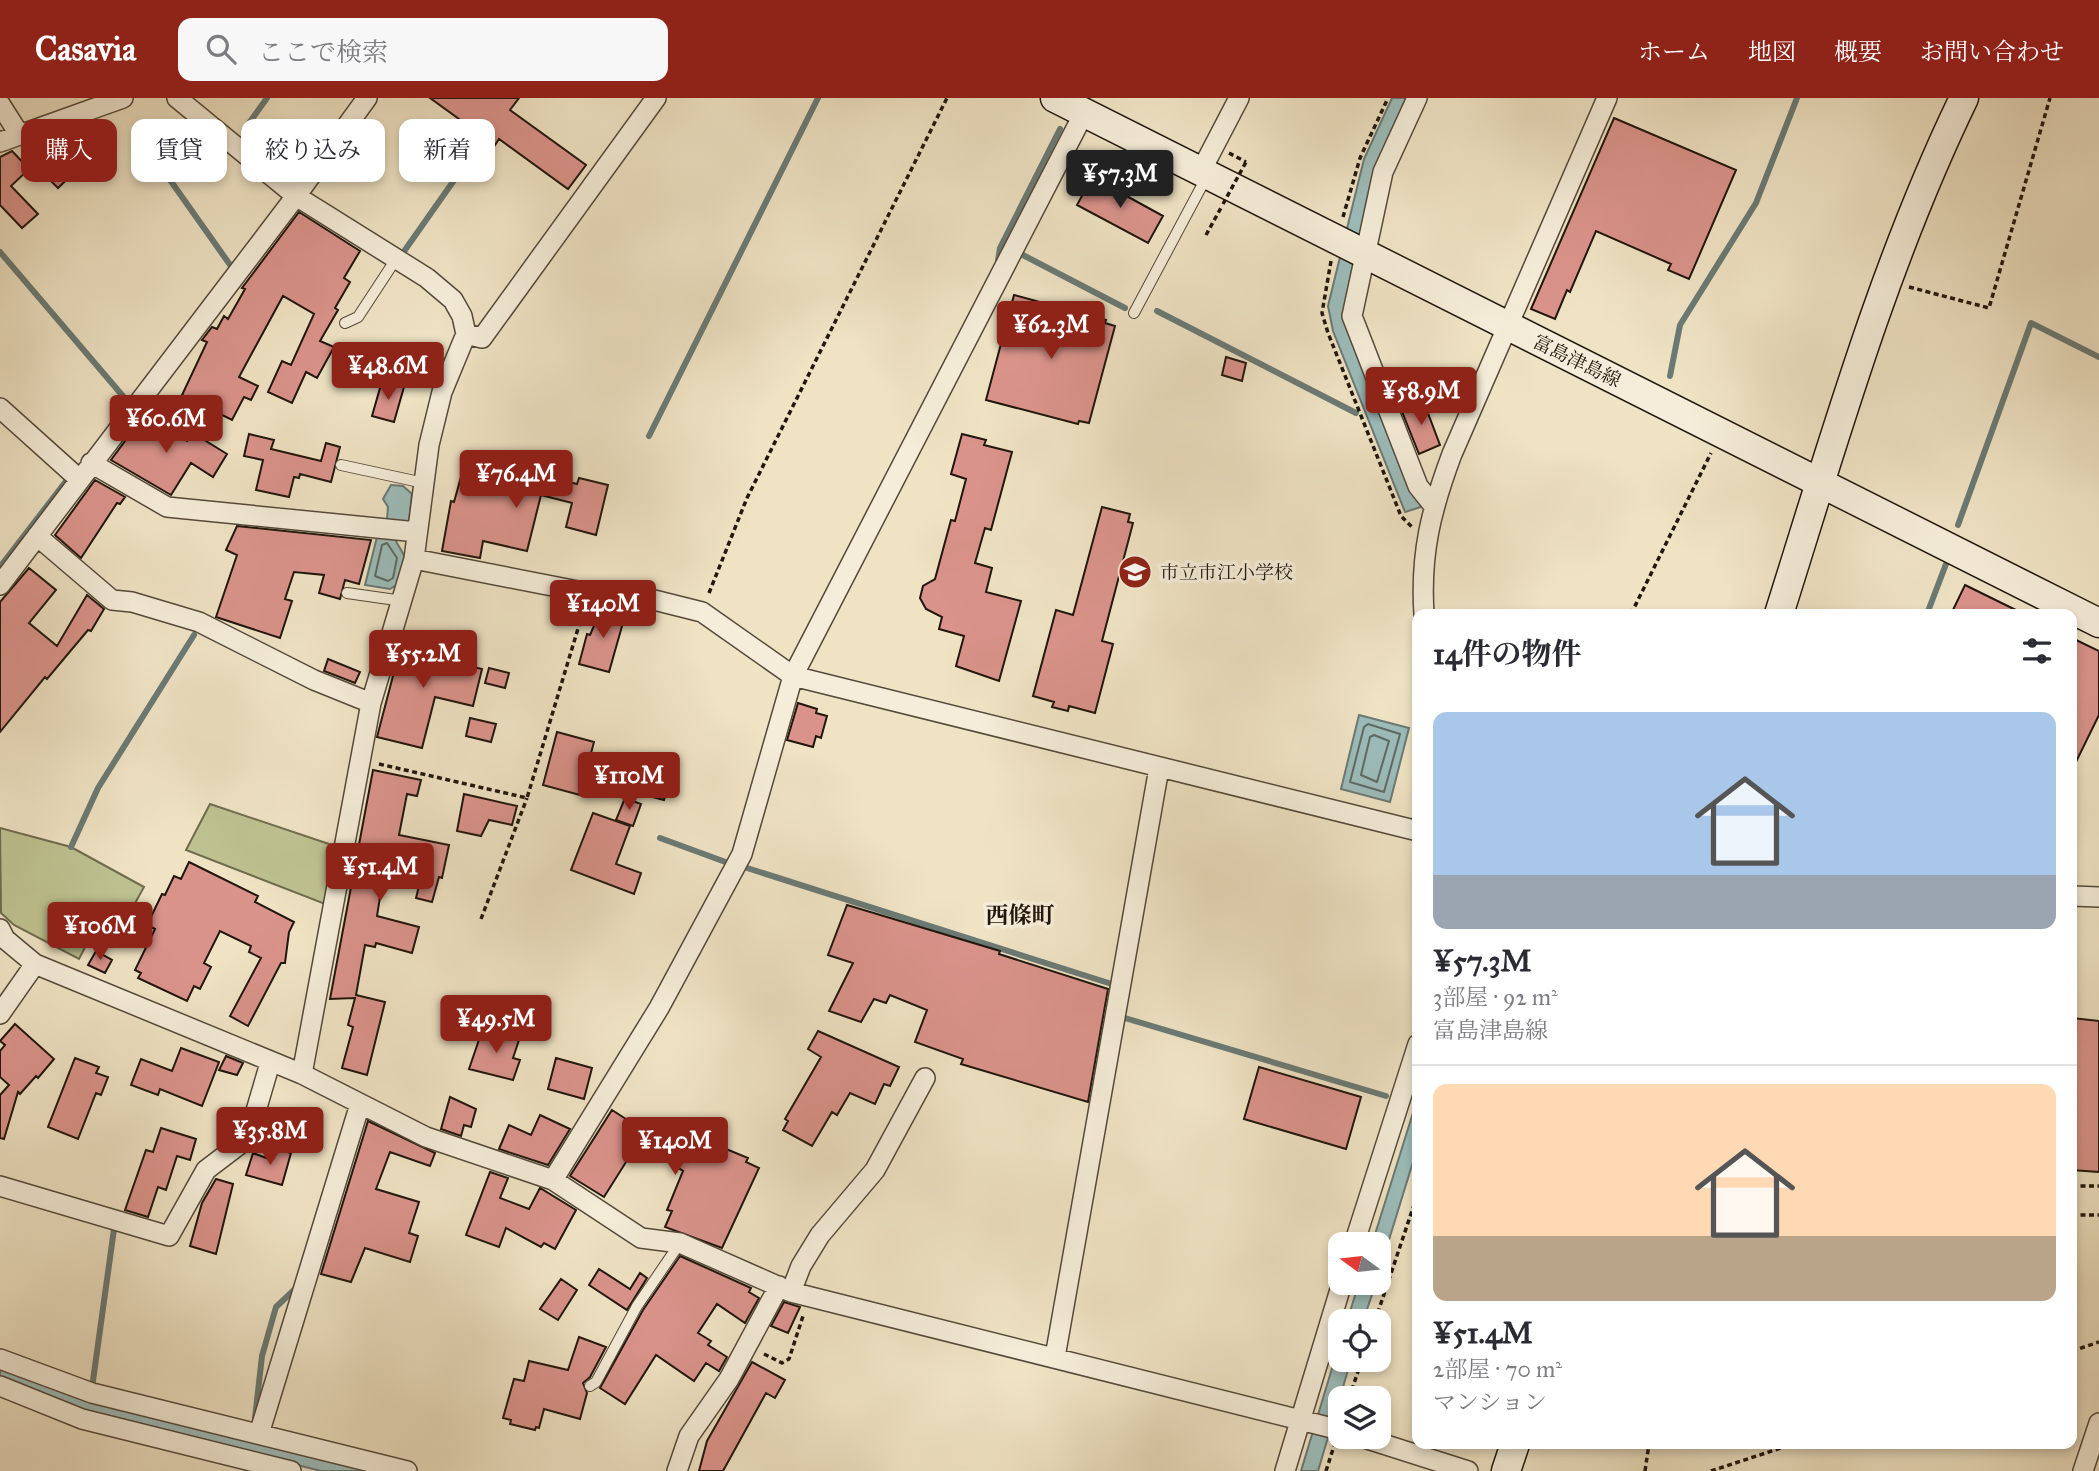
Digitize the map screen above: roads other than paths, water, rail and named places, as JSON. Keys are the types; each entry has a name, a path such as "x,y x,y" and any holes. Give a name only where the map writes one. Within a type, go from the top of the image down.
{"main road":[{"name":"富島津島線","path":"1055,98 2072,609"},
{"path":"1781,609 1887,281 1918,198 1964,98"},
{"name":"富島津島線","path":"2077,612 2099,623"},
{"path":"1506,1471 1513,1449"}],"street":[{"path":"0,142 123,98"},
{"path":"177,98 296,196 396,259 453,300 462,316 466,334 442,392 429,445 414,559 404,601 371,703 302,1074"},
{"path":"0,584 296,196 367,98"},
{"path":"466,334 482,338 656,98"},
{"path":"1204,173 1239,98"},
{"path":"1417,98 1383,172 1370,225 1357,249 1352,316 1418,486 1433,506"},
{"path":"1424,609 1423,557 1433,506 1606,98"},
{"path":"0,104 19,134"},
{"path":"553,1181 659,1008 742,854 793,677 1084,113"},
{"path":"0,408 79,479"},
{"path":"91,463 167,507 417,532"},
{"path":"37,536 112,600 132,602 199,622 314,680 371,703"},
{"path":"414,559 588,593 634,595 702,612 793,677 1412,830"},
{"path":"1055,1357 1159,768"},
{"path":"2077,896 2099,897"},
{"path":"1,932 26,959 35,964 302,1074 426,1137 553,1181 640,1238 680,1243 793,1292 1328,1426"},
{"path":"0,1014 35,964"},
{"path":"0,1186 169,1236 206,1170 247,1138 270,1063"},
{"path":"1358,1232 1412,1063"},
{"path":"677,1471 689,1436 729,1379 746,1346 793,1292 801,1266 820,1235 875,1170 925,1078"},
{"path":"259,1434 360,1104"},
{"path":"1285,1471 1305,1419 1339,1295"},
{"path":"0,1359 92,1393 407,1471"},
{"path":"0,1386 82,1419 291,1471"},
{"path":"2083,1471 2099,1423"},
{"path":"1391,1447 1468,1471"}],"lane":[{"path":"1134,313 1204,173"},
{"path":"345,323 358,317 396,259"},
{"path":"341,465 424,483"},
{"path":"347,593 404,601"},
{"path":"590,1386 596,1382 637,1306 680,1243"}],"water":[{"path":"1392,98 1409,98 1348,323 1421,507 1405,512 1333,331 1328,306 1364,159"},
{"path":"391,485 403,486 412,494 409,521 402,524 387,519 388,507 383,499"},
{"path":"378,533 393,536 405,557 398,584 390,589 365,585"},
{"path":"1359,715 1409,728 1390,802 1341,789"},
{"path":"1412,1116 1412,1165 1391,1233 1376,1232"},
{"path":"1355,1295 1372,1295 1367,1309 1351,1309"},
{"path":"0,1365 384,1471 321,1471 59,1405 0,1379"},
{"path":"1331,1372 1347,1372 1343,1386 1328,1386 1328,1437 1318,1471 1301,1471"}],"waterway":[{"path":"252,119 267,98"},
{"path":"649,436 818,98"},
{"path":"1670,376 1680,325 1756,203 1797,98"},
{"path":"998,261 1000,248 1060,129"},
{"path":"171,182 233,269"},
{"path":"405,250 453,182"},
{"path":"0,252 128,402"},
{"path":"1021,254 1125,308"},
{"path":"1157,311 1356,413"},
{"path":"1958,525 2031,323 2099,357"},
{"path":"0,567 70,476"},
{"path":"1929,609 1946,564"},
{"path":"71,847 98,788 194,635"},
{"path":"660,838 731,864"},
{"path":"747,868 1118,986"},
{"path":"1118,1016 1386,1096"},
{"path":"92,1388 114,1229"},
{"path":"255,1418 262,1356 276,1307 295,1289"}],"place":[{"name":"市立市江小学校","path":"1135,572"}],"district":[{"name":"西條町","path":"1020,915"}]}
